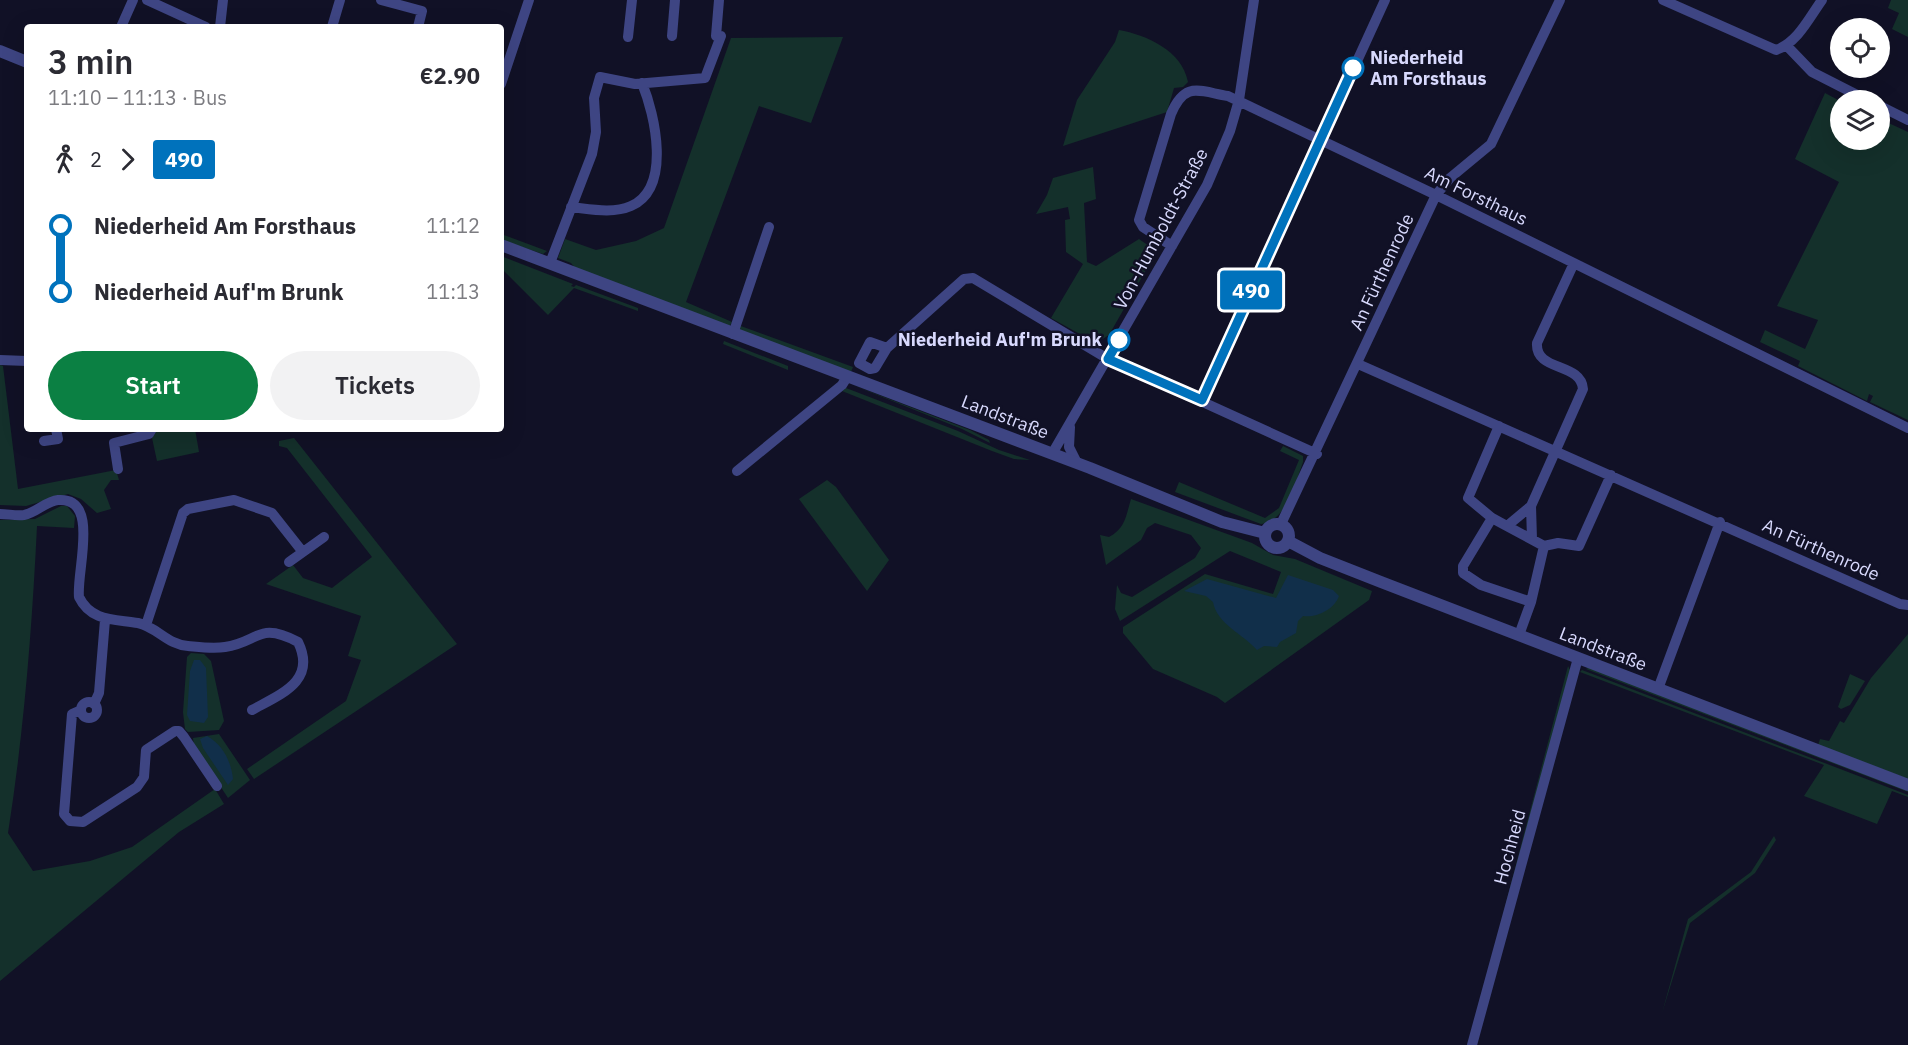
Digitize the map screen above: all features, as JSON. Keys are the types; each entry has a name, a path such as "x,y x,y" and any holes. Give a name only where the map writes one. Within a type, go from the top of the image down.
{"street":[{"path":"122,24 133,0"},
{"path":"147,0 199,24"},
{"path":"220,24 223,0"},
{"path":"333,24 340,0"},
{"path":"381,0 422,11 419,24"},
{"path":"504,75 529,0"},
{"path":"628,38 632,0"},
{"path":"672,36 675,0"},
{"path":"550,263 592,154 596,132 594,98 600,77 642,83 705,78 718,36 719,0"},
{"name":"Von-Humboldt-Straße","path":"1052,454 1207,185 1230,131 1239,100 1254,0"},
{"path":"1202,400 1385,0"},
{"name":"An Fürthenrode","path":"1281,524 1317,454 1436,195 1450,178 1491,144 1560,0"},
{"path":"1663,0 1770,49 1788,46 1822,0"},
{"path":"1788,46 1812,72 1847,90"},
{"path":"0,51 24,61"},
{"path":"571,207 610,211 628,207 641,199 647,190 656,161 658,143 642,83"},
{"name":"Am Forsthaus","path":"1172,246 1143,227 1139,216 1177,101 1184,93 1198,91 1239,100 1908,428"},
{"path":"1890,111 1908,120"},
{"path":"733,334 769,227"},
{"name":"Landstraße","path":"504,246 1077,463 1222,522 1265,533 1266,542 1273,548 1282,547 1288,541 1320,558 1908,785"},
{"path":"1507,526 1531,506 1582,395 1583,383 1575,375 1539,357 1537,343 1574,263"},
{"path":"887,348 969,277 1108,359 1317,454"},
{"path":"0,360 24,361"},
{"name":"An Fürthenrode","path":"1358,364 1720,522 1900,604 1908,604"},
{"path":"736,471 842,385 847,377"},
{"path":"1070,425 1069,447 1077,463"},
{"path":"1499,426 1468,498 1492,518 1544,546 1558,543 1579,546 1611,475"},
{"path":"44,441 58,439 57,432"},
{"path":"118,468 114,443 150,432"},
{"path":"0,514 25,515 60,500 73,502 79,507 84,519 79,597 81,602 105,620 146,625 173,643 185,646 225,647 265,631 287,636 298,642 304,658 300,678 284,692 252,710"},
{"path":"146,625 183,513 188,509 234,500 272,513 302,551"},
{"path":"1531,506 1532,539"},
{"path":"1492,518 1463,566 1463,573 1481,585 1531,602"},
{"path":"1658,689 1720,522"},
{"path":"1265,533 1273,524 1281,524 1288,531 1288,541"},
{"path":"289,562 324,537"},
{"path":"1519,635 1531,602 1544,546"},
{"path":"105,620 99,693 94,704 85,703 81,710 72,714 64,814 70,821 83,822 137,787 144,777 146,750 175,731 179,731 184,737 217,786"},
{"name":"Hochheid","path":"1472,1045 1578,658"}],"green space":[{"path":"1891,0 1908,0 1908,37 1892,29 1899,13 1888,8"},
{"path":"1119,30 1151,40 1171,53 1184,71 1188,82 1183,87 1174,88 1167,112 1063,146 1077,100 1115,42"},
{"path":"843,37 811,123 759,106 686,302 732,322 729,327 576,269 571,263 558,258 565,239 596,250 636,241 664,228 731,38"},
{"path":"1825,93 1830,96 1830,150 1890,150 1890,124 1908,132 1908,420 1870,402 1873,396 1869,394 1867,401 1798,366 1800,361 1760,342 1765,330 1805,349 1818,320 1777,306 1839,182 1795,159"},
{"path":"1093,167 1096,199 1084,203 1087,262 1096,266 1139,239 1149,246 1153,258 1109,335 1096,343 1051,318 1083,264 1066,252 1065,220 1070,219 1068,207 1036,214 1047,195 1053,178"},
{"path":"504,235 547,251 543,254 504,241"},
{"path":"504,257 573,284 571,286 576,285 638,308 638,311 574,288 548,315 504,271"},
{"path":"738,325 853,367 851,372 737,330"},
{"path":"724,341 788,366 788,370 723,344"},
{"path":"0,365 3,366 18,489 116,470 119,480 111,480 104,490 111,509 97,513 81,499 68,494 26,506 0,505"},
{"path":"850,384 970,430 989,440 990,443 962,429"},
{"path":"846,388 958,431 999,450 1030,460 1014,459 992,451 842,391"},
{"path":"156,432 196,432 199,452 157,461 152,438"},
{"path":"294,438 457,644 254,779 247,769 346,701 361,660 348,656 361,616 266,584 293,565 303,578 332,588 372,557 287,448 279,446 279,441"},
{"path":"1283,446 1303,456 1303,462 1284,509 1270,521 1261,524 1175,492 1179,482 1265,518 1279,508 1299,460 1280,451"},
{"path":"827,480 836,487 889,560 867,591 799,499"},
{"path":"1131,499 1252,543 1273,555 1295,559 1372,591 1369,600 1225,703 1217,697 1153,669 1123,633 1123,627 1205,574 1273,594 1281,572 1230,551 1120,621 1115,609 1117,585 1121,593 1132,597 1195,558 1201,548 1191,535 1155,523 1147,528 1141,540 1106,565 1100,535 1109,537 1119,530"},
{"path":"61,506 67,506 75,516 74,528 37,526 27,680 8,833 33,871 90,861 132,847 215,789 224,804 179,832 0,981 0,520 35,519"},
{"path":"1908,634 1908,779 1818,745 1820,739 1829,741 1840,721 1844,723 1871,678"},
{"path":"191,653 204,654 211,661 224,721 219,730 188,732 185,729 183,712 187,657"},
{"path":"1568,666 1571,672 1502,918"},
{"path":"1590,667 1908,789 1908,792 1586,669"},
{"path":"1582,670 1908,795 1908,797 1892,791 1877,824 1804,796 1824,765 1580,672"},
{"path":"1850,674 1865,681 1850,705 1841,709 1838,707"},
{"path":"219,734 250,780 228,798 194,746 193,738"},
{"path":"1774,836 1776,840 1755,873 1690,923 1662,1013 1688,919 1751,872"}],"water":[{"path":"1288,575 1333,590 1339,596 1337,601 1324,612 1313,616 1303,616 1298,621 1296,633 1280,642 1277,647 1264,646 1257,650 1225,623 1215,610 1213,602 1206,596 1184,591 1207,579 1276,598"},
{"path":"194,660 200,660 206,668 208,717 204,723 190,721 187,715 190,671"},
{"path":"207,736 218,744 228,760 233,779 228,785 203,748 200,739"}],"bus line":[{"name":"490","path":"1119,340 1108,359 1202,400 1353,68"}],"place":[{"name":"Niederheid Am Forsthaus","path":"1353,68"},
{"name":"Niederheid Auf'm Brunk","path":"1119,340"}]}
